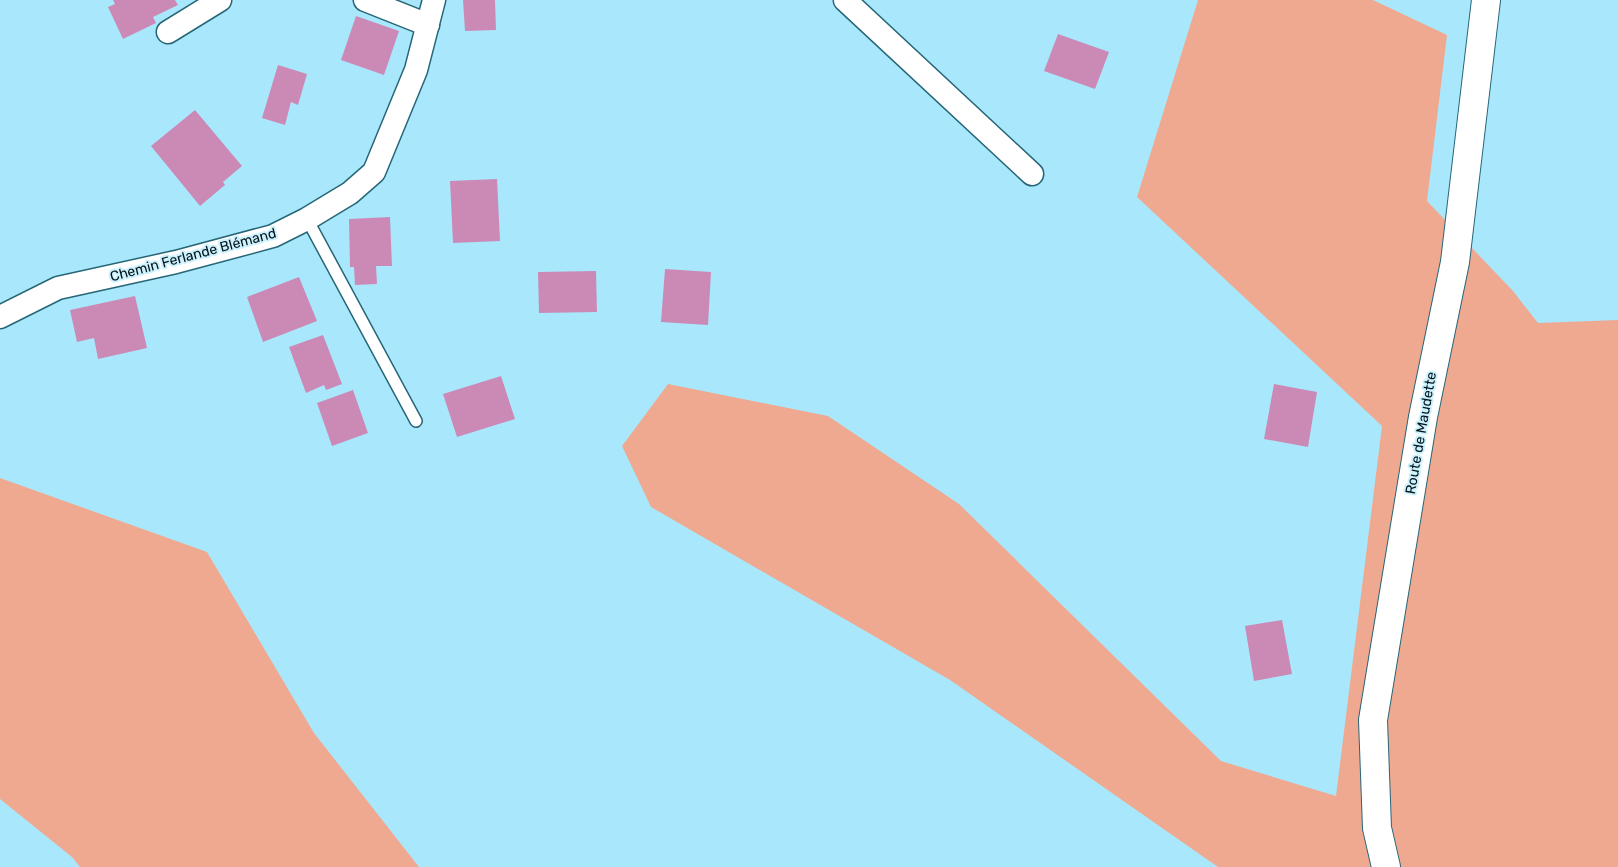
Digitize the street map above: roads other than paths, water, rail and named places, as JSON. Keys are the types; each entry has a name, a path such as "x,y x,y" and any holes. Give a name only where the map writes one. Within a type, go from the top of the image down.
{"street":[{"path":"168,32 220,0"},
{"path":"365,0 428,25"},
{"name":"Chemin Ferlande Blémand","path":"0,318 58,288 176,262 273,236 307,219 350,193 374,172 416,70 434,0"},
{"path":"845,0 1032,174"},
{"name":"Route de Maudette","path":"1386,867 1377,828 1373,720 1422,417 1455,262 1486,0"}],"lane":[{"path":"307,219 416,421"}]}
